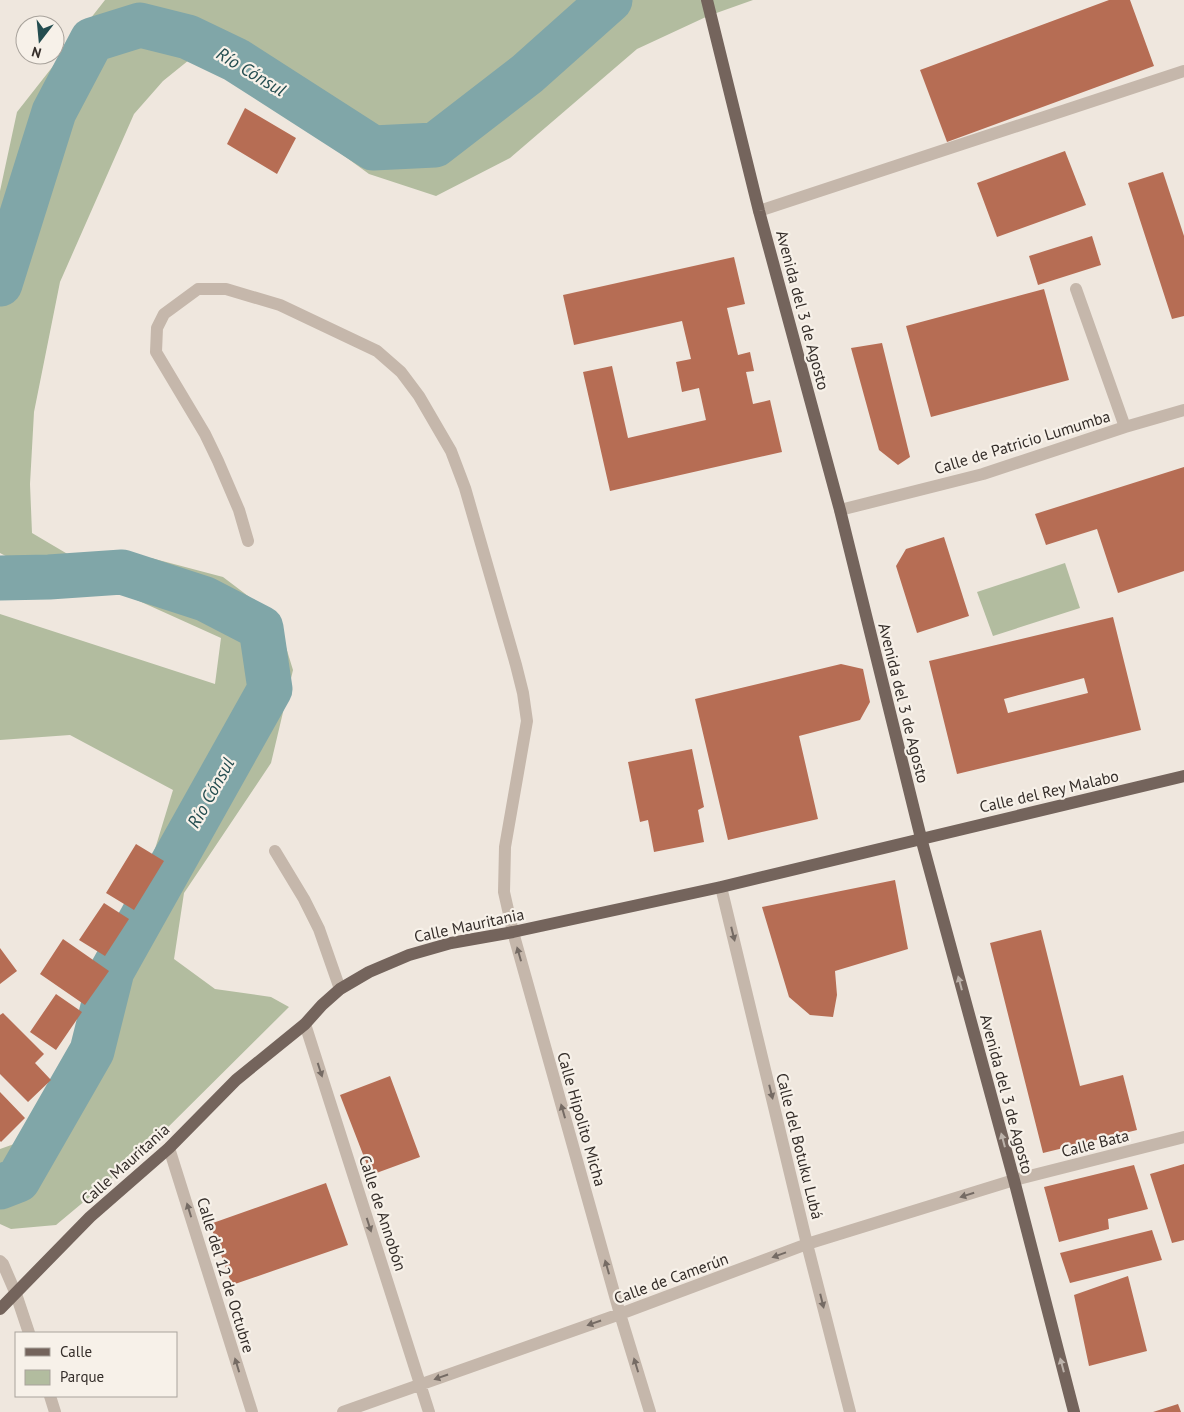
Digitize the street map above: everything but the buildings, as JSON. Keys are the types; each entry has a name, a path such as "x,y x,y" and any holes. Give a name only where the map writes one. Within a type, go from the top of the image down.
{"main road":[{"name":"Avenida del 3 de Agosto","path":"707,0 759,212 840,510 921,838 1014,1180 1074,1412"},
{"name":"Calle del Rey Malabo","path":"921,838 1184,776"},
{"name":"Calle Mauritania","path":"0,1309 90,1217 169,1148 236,1080 305,1024 340,989 368,972 409,955 451,943 512,932 721,887 921,838"}],"street":[{"path":"759,212 1184,71"},
{"name":"Calle Hipolito Micha","path":"248,541 239,510 205,434 156,352 157,328 164,314 198,289 226,289 280,305 377,351 401,372 419,396 451,451 465,488 514,656 523,693 527,721 505,847 504,892 512,932 620,1314 650,1412"},
{"path":"1076,289 1125,427"},
{"name":"Calle de Patricio Lumumba","path":"840,510 983,474 1125,427 1184,410"},
{"path":"275,851 304,899 319,929 340,989"},
{"name":"Calle del Botuku Lubá","path":"721,887 807,1244 850,1412"},
{"name":"Calle de Annobón","path":"305,1024 429,1412"},
{"name":"Calle Bata","path":"1014,1180 1184,1137"},
{"name":"Calle del 12 de Octubre","path":"169,1148 252,1412"},
{"name":"Calle de Camerún","path":"343,1412 620,1314 807,1244 1014,1180"},
{"path":"0,1261 16,1294 29,1332"},
{"path":"50,1397 56,1412"}],"green space":[{"path":"105,0 753,0 708,16 637,49 510,158 436,196 369,174 269,101 189,60 163,81 134,114 60,282 34,412 30,484 32,533 76,559 151,558 223,577 277,618 293,670 271,763 184,893 174,959 215,989 271,997 289,1007 141,1154 56,1225 11,1229 0,1224 0,1149 37,1136 122,957 173,790 70,735 0,740 0,614 215,684 221,638 128,596 42,575 0,553 0,191 17,112 54,65 65,65 65,51"},
{"path":"1065,563 1080,608 993,636 977,592"}],"waterway":[{"name":"Río Cónsul","path":"0,284 54,112 92,40 140,25 188,37 236,60 373,148 435,145 527,74 610,0"},
{"name":"Río Cónsul","path":"0,578 122,572 205,599 261,628 270,689 112,971 92,1051 18,1180 0,1187"}]}
